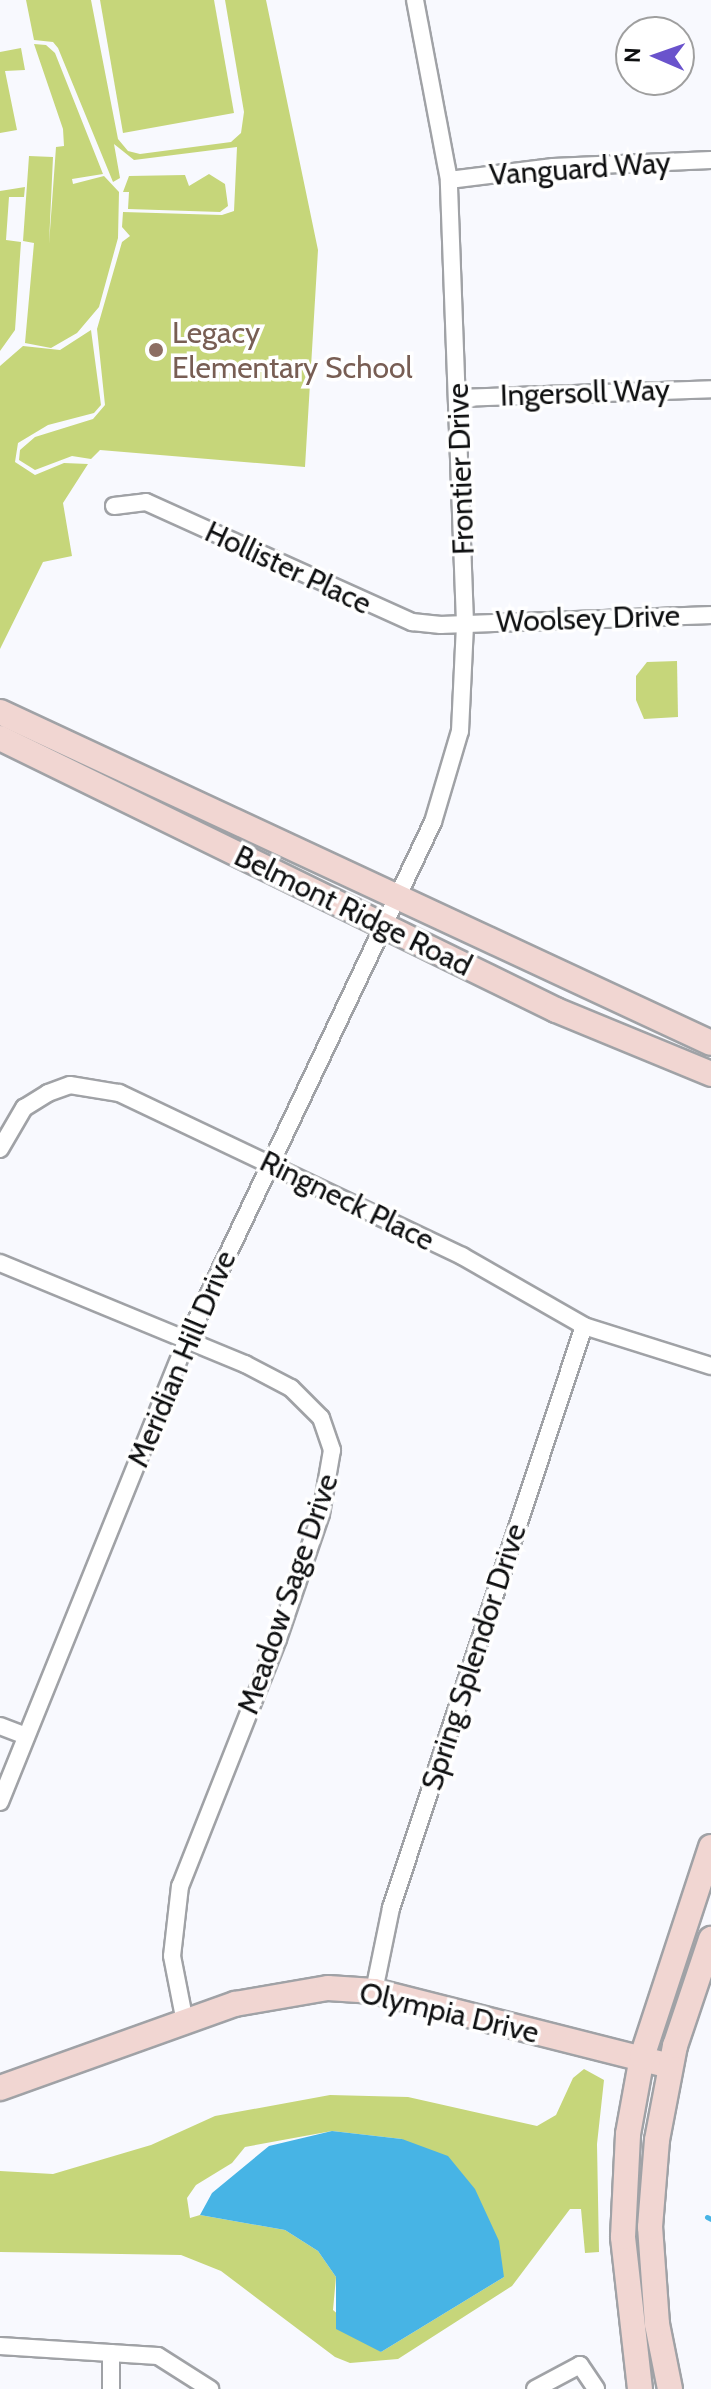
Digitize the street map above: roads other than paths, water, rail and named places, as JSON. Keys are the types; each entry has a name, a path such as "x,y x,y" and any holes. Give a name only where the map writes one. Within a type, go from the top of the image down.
{"street":[{"name":"Frontier Drive","path":"384,926 446,788 466,685 459,398 449,180 415,0"},
{"name":"Vanguard Way","path":"449,180 553,167 711,160"},
{"name":"Ingersoll Way","path":"459,398 711,389"},
{"name":"Hollister Place","path":"114,506 146,502 412,622 465,623"},
{"name":"Woolsey Drive","path":"465,623 711,615"},
{"name":"Belmont Ridge Road","path":"0,712 711,1043"},
{"name":"Belmont Ridge Road","path":"0,738 556,1010 711,1074"},
{"name":"Meridian Hill Drive","path":"0,1802 187,1340 384,926"},
{"name":"Ringneck Place","path":"0,1149 24,1108 70,1085 119,1093 462,1256 584,1326 711,1366"},
{"name":"Meadow Sage Drive","path":"0,1263 245,1364 308,1401 321,1418 333,1464 278,1639 180,1886 172,1956 185,2022"},
{"name":"Spring Splendor Drive","path":"374,1991 391,1908 584,1326"},
{"path":"0,1726 26,1736"},
{"path":"640,2389 625,2279 622,2182 642,2057 711,1847"},
{"path":"670,2389 657,2324 650,2227 657,2140 670,2066 711,1939"},
{"name":"Olympia Drive","path":"1,2086 265,1996 328,1988 374,1991 670,2066"},
{"path":"0,2346 158,2356 210,2389"},
{"path":"111,2353 111,2389"},
{"path":"535,2389 580,2365 596,2389"}],"water":[{"path":"332,2131 402,2139 448,2156 475,2189 499,2241 504,2277 381,2352 336,2329 336,2277 318,2251 285,2230 200,2215 212,2193 269,2146"}],"waterway":[{"path":"707,2217 711,2219"}],"place":[{"name":"Legacy Elementary School","path":"156,350"}]}
